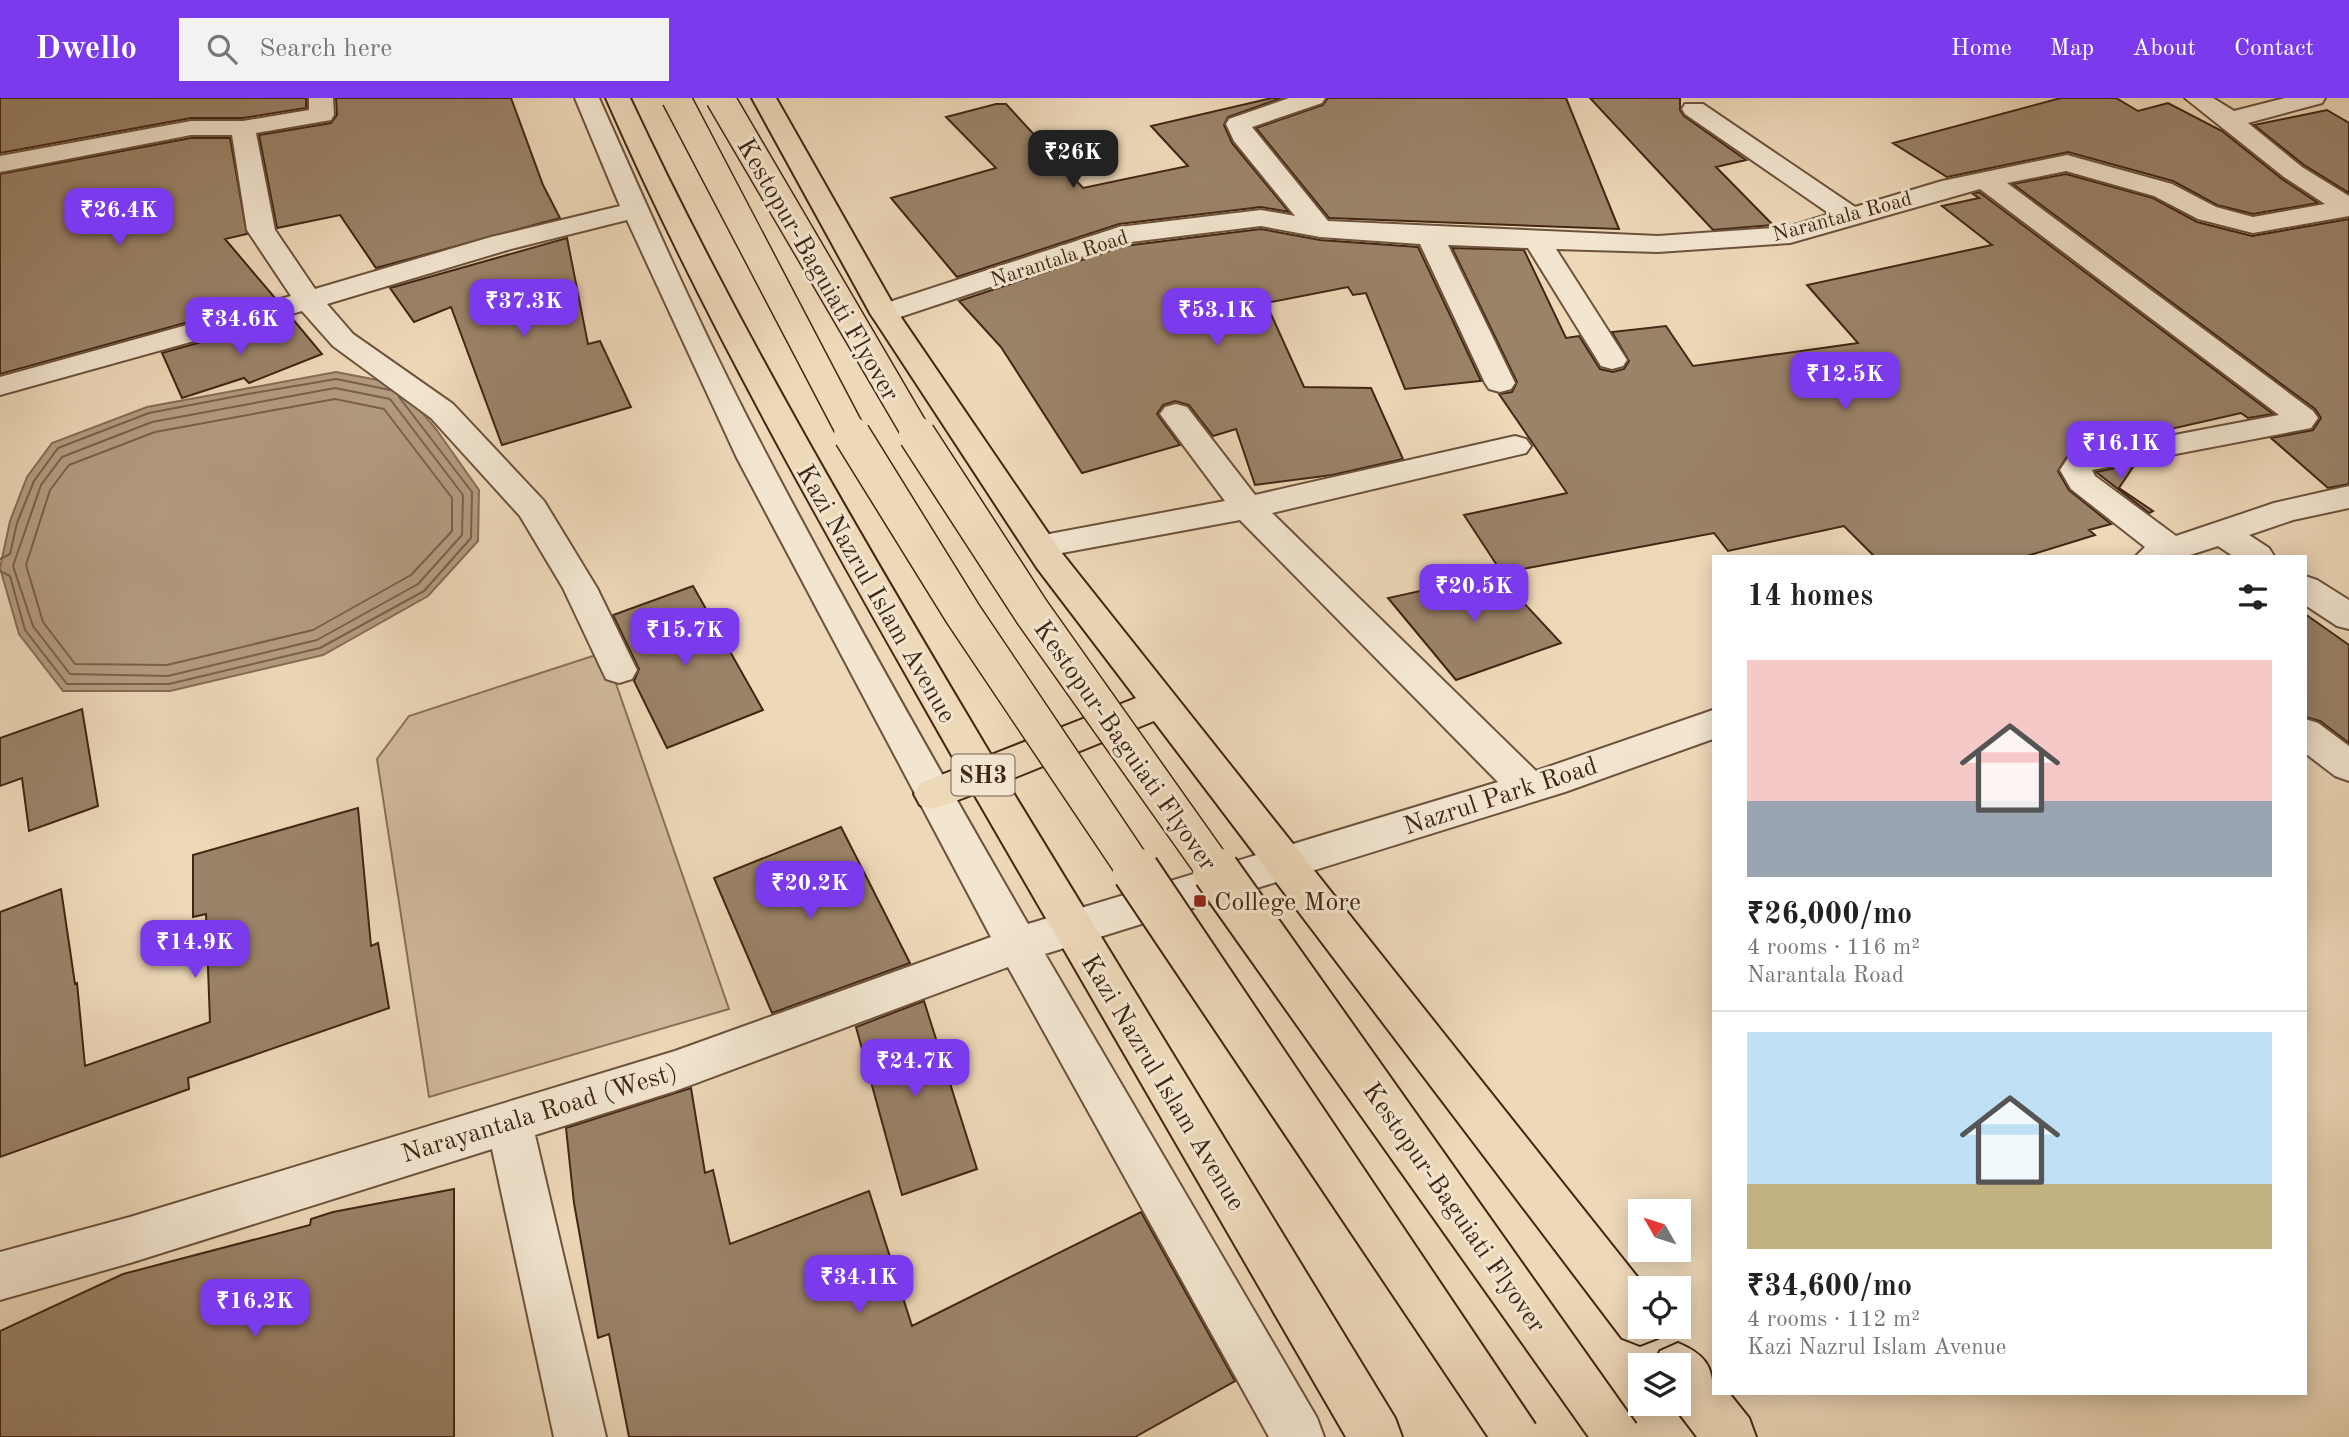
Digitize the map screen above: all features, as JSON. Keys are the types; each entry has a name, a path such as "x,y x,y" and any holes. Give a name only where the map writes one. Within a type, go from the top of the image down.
{"main road":[{"name":"Kazi Nazrul Islam Avenue","path":"618,98 664,203 775,417 1071,926 1376,1437"},
{"name":"Kestopur-Baguiati Flyover","path":"676,98 860,449 963,614 1516,1437"},
{"name":"Kestopur-Baguiati Flyover","path":"720,98 893,398 1032,612 1617,1437"},
{"path":"764,98 884,313 1040,545 1628,1304"},
{"path":"934,794 1162,703"},
{"path":"1655,1339 1666,1353"},
{"path":"1691,1386 1730,1437"}],"street":[{"path":"0,164 191,118 243,128 323,115 321,98"},
{"name":"Kazi Nazrul Islam Avenue","path":"587,98 635,210 751,456 1017,946 1298,1437"},
{"path":"1313,98 1238,124 1243,136 1320,229"},
{"name":"Narantala Road","path":"2197,98 2230,120 2293,172 2349,208"},
{"path":"2230,120 2314,98"},
{"path":"1694,108 1850,216"},
{"path":"243,128 261,230 308,300 344,341 442,411 532,509 580,588 619,670"},
{"name":"Narantala Road","path":"884,313 1006,275 1119,235 1261,218 1320,229 1538,242 1658,244 1725,241 1790,235 1984,179 2067,163 2163,190 2207,213 2253,225 2349,208"},
{"path":"1984,179 2302,418 2300,421 2081,462 2076,470 2082,482 2162,553 2286,511 2349,497"},
{"path":"0,386 501,243 635,210"},
{"path":"1430,236 1500,383"},
{"path":"1538,242 1612,359"},
{"path":"1176,414 1247,508 1528,787"},
{"path":"1040,545 1247,508 1515,446"},
{"path":"2220,532 2256,555"},
{"path":"2307,589 2349,617"},
{"name":"Nazrul Park Road","path":"1071,926 1287,863 1528,787 1712,724"},
{"path":"2307,734 2349,766"},
{"name":"Narayantala Road (West)","path":"0,1276 130,1240 675,1071 1071,926"},
{"path":"509,1123 580,1437"}],"shaded area":[{"path":"605,652 729,1009 429,1097 377,759 409,716"}],"water":[{"path":"336,372 398,384 436,429 479,490 478,541 428,596 323,655 170,691 63,691 19,634 0,568 10,521 27,477 52,443 147,407"}],"building":[{"path":"0,98 306,98 306,108 243,118 191,118 0,153"},
{"path":"336,98 511,98 543,185 560,218 376,268 340,215 277,228 259,135 331,123 337,115"},
{"path":"1281,98 1228,117 1224,125 1232,143 1289,212 1261,207 1119,224 957,277 891,198 996,168 946,117 996,104 1006,104 1083,188 1188,166 1151,126"},
{"path":"1328,98 1566,98 1619,229 1329,218 1256,128 1323,105"},
{"path":"1590,98 1680,98 1680,110 1684,116 1746,160 1716,167 1773,225 1713,230"},
{"path":"2061,98 2116,98 2138,111 2168,103 2222,131 2282,179 2318,203 2253,214 2217,205 2173,181 2068,152 1947,177 1893,143"},
{"path":"2327,110 2349,123 2349,193 2304,165 2254,125"},
{"path":"191,138 230,138 247,234 225,239 275,298 0,374 0,174"},
{"path":"2066,174 2153,198 2197,222 2252,236 2349,219 2349,484 2328,488 2271,438 2313,430 2321,418 2315,409 2013,184"},
{"path":"1979,192 2273,414 2248,418 2241,413 2171,429 2162,423 2156,432 2070,452 2058,471 2069,490 2111,524 2089,530 2095,535 2030,555 1873,555 1844,526 1728,551 1714,533 1502,573 1464,515 1567,493 1499,394 1512,392 1517,382 1452,248 1524,250 1566,338 1579,336 1600,369 1613,372 1624,369 1629,361 1612,332 1666,326 1693,366 1858,343 1807,285 1992,245 1942,206 1979,198 1973,194"},
{"path":"1261,229 1320,240 1418,247 1481,381 1405,389 1366,293 1353,295 1348,287 1266,303 1304,387 1371,388 1403,459 1332,475 1255,485 1236,429 1213,436 1189,405 1175,401 1163,405 1157,414 1180,445 1082,473 1001,347 959,301 1124,246"},
{"path":"567,238 588,344 600,341 631,407 502,445 451,307 414,322 390,288"},
{"path":"291,317 322,354 249,383 244,378 182,398 162,353"},
{"path":"2135,464 2119,488 2153,511 2149,513 2096,472"},
{"path":"1497,574 1561,643 1456,680 1388,598"},
{"path":"693,586 763,710 667,748 634,681 639,669 613,615"},
{"path":"2307,615 2349,645 2349,743 2320,721 2307,718"},
{"path":"82,709 98,806 29,831 22,778 0,786 0,738"},
{"path":"358,808 371,946 378,943 389,1008 188,1078 189,1089 0,1157 0,912 61,889 75,984 77,983 85,1066 210,1022 206,914 193,917 193,855"},
{"path":"841,827 910,963 772,1013 714,878"},
{"path":"924,1001 977,1169 902,1195 856,1027"},
{"path":"691,1088 705,1173 713,1170 730,1244 869,1191 912,1326 1141,1212 1235,1381 1135,1437 629,1437 609,1334 598,1338 574,1203 566,1128"},
{"path":"454,1189 454,1437 0,1437 0,1331 123,1274 310,1225 311,1219 333,1212"}],"place":[{"name":"College More","path":"1200,901"}]}
